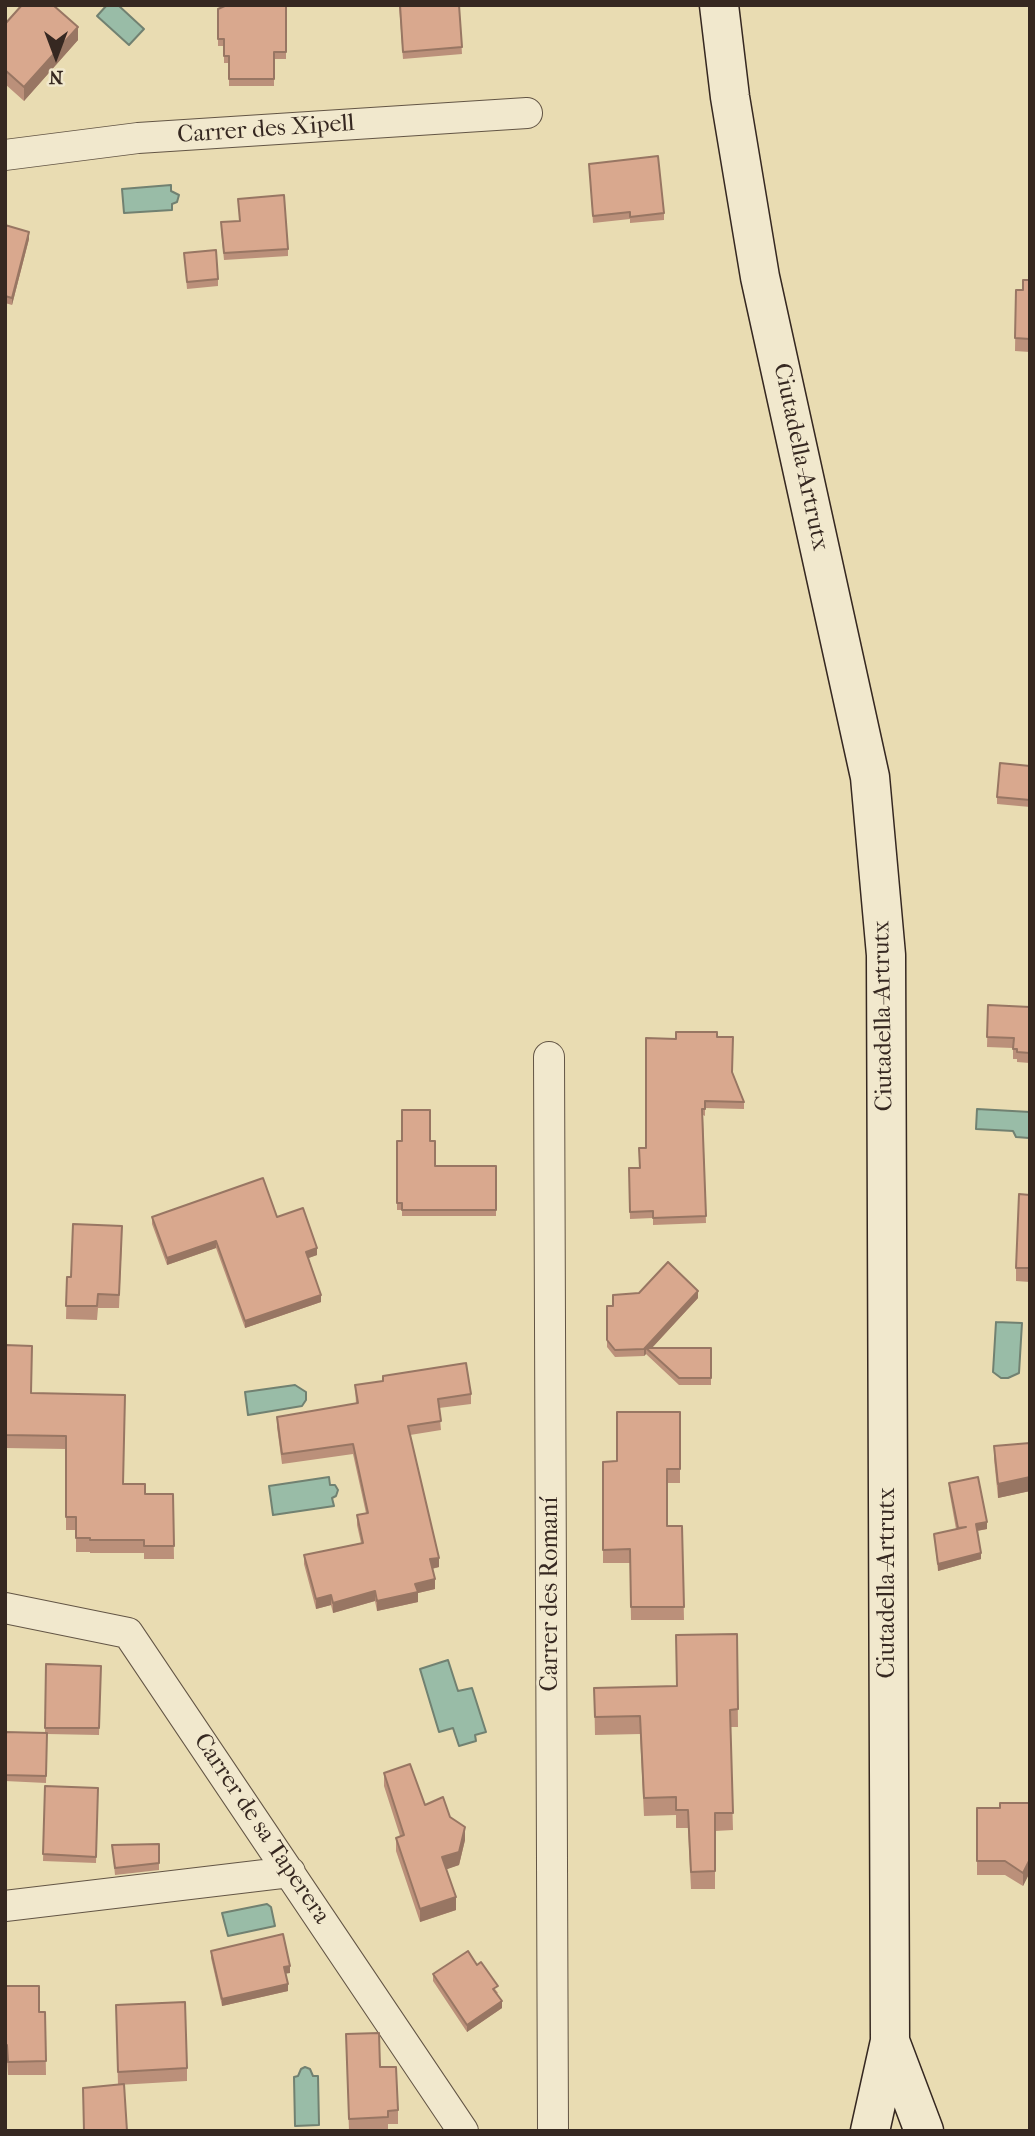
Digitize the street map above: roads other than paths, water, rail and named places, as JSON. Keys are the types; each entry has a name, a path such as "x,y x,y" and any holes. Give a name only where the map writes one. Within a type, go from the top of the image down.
{"main road":[{"name":"Ciutadella-Artrutx","path":"719,5 730,97 760,277 870,777 886,955 890,2042"},
{"path":"870,2131 890,2042"},
{"path":"890,2042 924,2131"}],"street":[{"name":"Carrer des Xipell","path":"5,155 138,138 527,113"},
{"name":"Carrer des Romaní","path":"549,1057 553,2131"},
{"name":"Carrer de sa Taperera","path":"5,1608 128,1633 463,2131"},
{"path":"5,1906 290,1872"}]}
